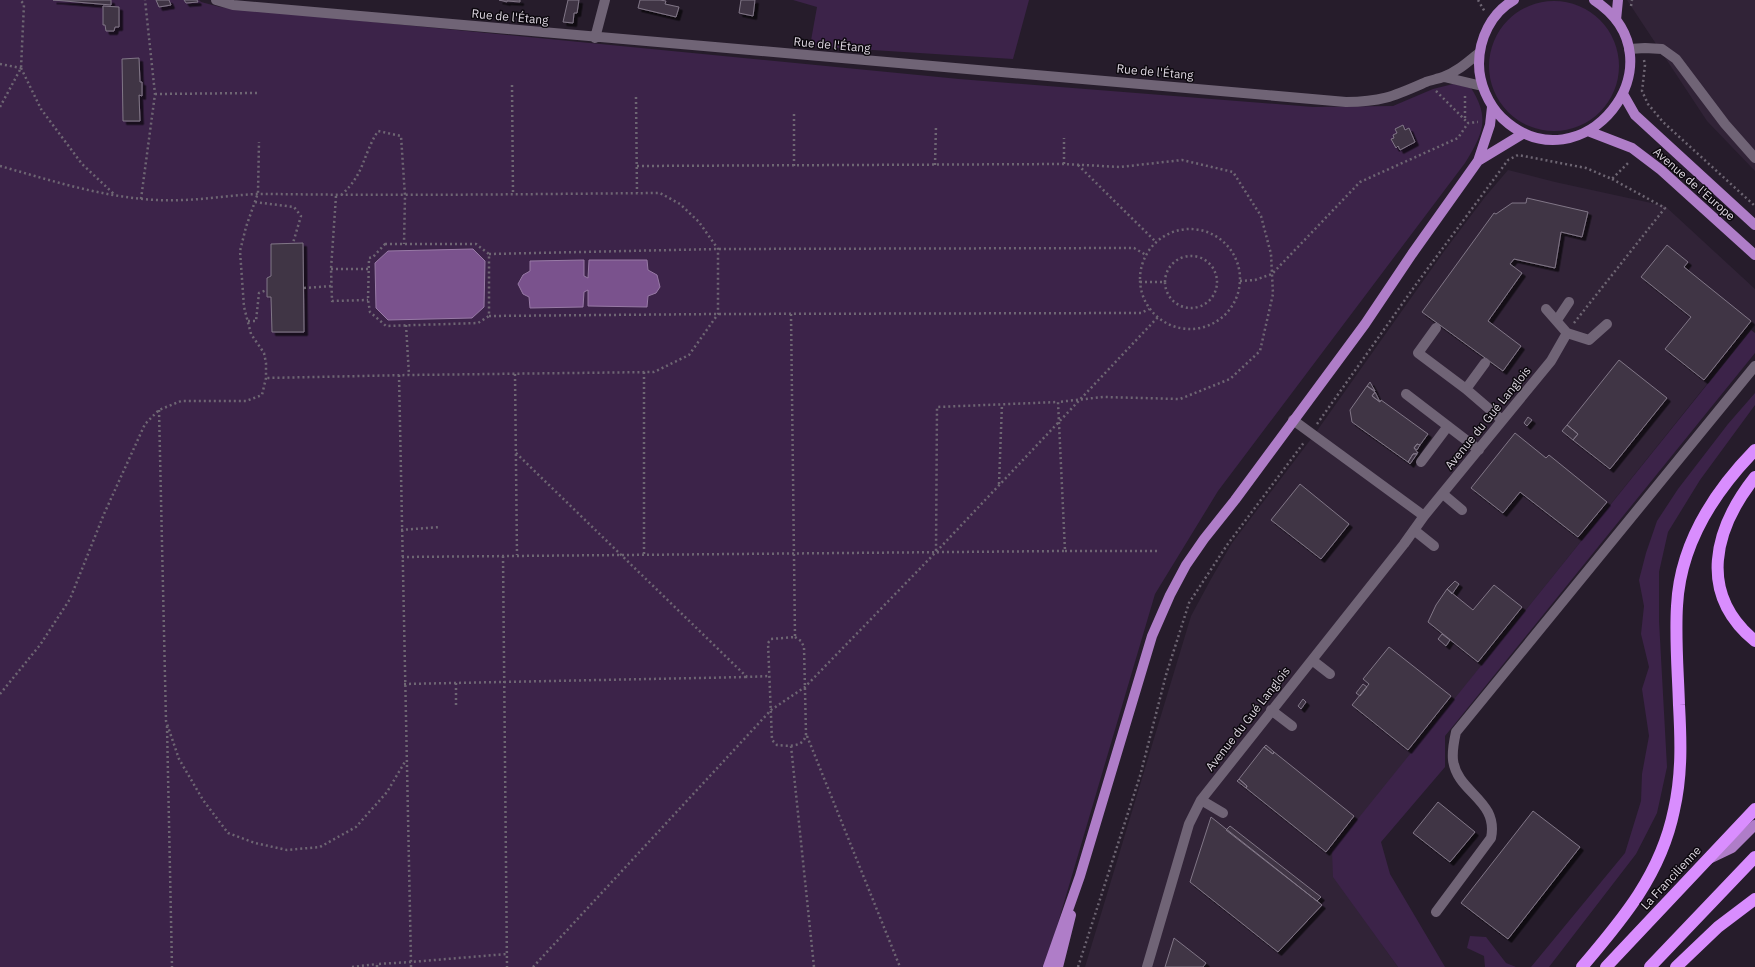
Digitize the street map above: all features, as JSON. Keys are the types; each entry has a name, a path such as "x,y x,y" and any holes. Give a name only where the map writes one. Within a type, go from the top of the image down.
{"highway":[{"path":"1582,967 1620,923 1653,873 1662,853 1674,811 1680,775 1681,741 1676,630 1677,604 1681,576 1689,547 1698,526 1719,492 1755,450"},
{"path":"1755,477 1729,517 1722,534 1717,568 1721,589 1727,606 1736,622 1755,641"},
{"name":"La Francilienne","path":"1606,967 1755,809"},
{"path":"1650,967 1755,857"},
{"path":"1676,967 1718,927 1755,899"}],"main road":[{"path":"1514,0 1494,18 1482,41 1479,54 1479,70 1482,86 1492,107 1506,122 1535,136 1556,139 1568,138 1588,131 1609,115 1623,94 1629,72 1628,49 1624,34 1616,20 1604,6 1594,0"},
{"path":"1616,20 1618,0"},
{"name":"Avenue de l'Europe","path":"1623,94 1635,115 1755,225"},
{"path":"1048,967 1080,876 1152,636 1170,595 1186,565 1204,539 1235,500 1365,324 1412,254 1478,162 1490,125 1492,107"},
{"name":"Avenue de l'Europe","path":"1588,131 1618,142 1662,170 1755,255"},
{"path":"1478,162 1524,132"},
{"path":"1707,861 1732,848 1755,825"},
{"path":"1058,967 1080,876"}],"street":[{"name":"Rue de l'Étang","path":"216,0 234,6 296,10 595,38 1346,102 1372,102 1396,96 1428,82 1444,77 1465,65 1479,54"},
{"path":"595,38 605,0"},
{"path":"1628,49 1645,48 1662,50 1676,59 1725,124 1755,158"},
{"path":"1444,77 1482,86"},
{"path":"1557,320 1569,302"},
{"path":"1546,309 1567,333 1589,340 1607,324"},
{"path":"1436,328 1418,353 1466,389 1502,420"},
{"name":"Avenue du Gué Langlois","path":"1147,967 1189,824 1201,800 1424,516 1551,361 1567,333"},
{"path":"1466,389 1485,363"},
{"path":"1436,912 1491,838 1494,826 1489,811 1460,778 1457,772 1453,761 1456,732 1755,366"},
{"path":"1406,394 1479,450"},
{"path":"1293,420 1424,516"},
{"path":"1421,462 1448,426"},
{"path":"1443,494 1462,510"},
{"path":"1414,530 1434,546"},
{"path":"1312,660 1330,674"},
{"path":"1272,710 1292,726"},
{"path":"1201,800 1223,813"}],"path":[{"path":"0,107 21,68 24,4 20,0"},
{"path":"141,199 155,94 145,0"},
{"path":"1478,0 1486,12"},
{"path":"0,64 21,68"},
{"path":"21,68 45,115 82,164 116,195"},
{"path":"1428,82 1468,123"},
{"path":"512,85 513,194"},
{"path":"1464,118 1466,89"},
{"path":"1642,91 1648,104 1666,124 1755,206"},
{"path":"155,94 257,93"},
{"path":"636,97 637,193"},
{"path":"794,112 794,166"},
{"path":"1468,123 1483,122"},
{"path":"1240,282 1255,280 1272,274 1360,182 1458,138 1468,123"},
{"path":"1655,134 1666,124"},
{"path":"935,165 936,126"},
{"path":"341,196 353,185 360,173 368,146 378,131 401,136 405,196 404,244"},
{"path":"1064,138 1064,164"},
{"path":"0,694 40,645 70,599 104,514 145,424 159,410 181,401 246,401 262,395 266,378 264,353 251,334 244,307 241,284 240,251 258,193 259,142"},
{"path":"1612,179 1637,153"},
{"path":"1078,967 1140,776 1166,676 1189,603 1231,538 1311,433 1417,283 1502,167 1513,157 1518,155 1586,168 1612,179 1665,208 1567,333"},
{"path":"637,166 1064,164 1120,167 1182,160 1233,172 1261,216 1271,254 1273,294 1260,351 1230,379 1180,399 1103,397 1058,402 937,407 936,552"},
{"path":"1078,165 1156,242"},
{"path":"0,166 76,188 141,199 183,200 258,193 336,196 660,193 680,204 699,222 718,249 718,314 690,355 654,372 266,378"},
{"path":"336,196 331,269 332,301 368,300"},
{"path":"255,202 294,207 301,216 293,244"},
{"path":"1182,229 1196,229 1212,234 1226,244 1236,257 1240,273 1240,290 1234,305 1223,318 1209,326 1193,330 1176,328 1158,317 1149,309 1143,296 1140,282 1141,267 1146,255 1156,242 1168,234 1182,229"},
{"path":"1146,255 1134,248 718,249 489,254 476,244 385,244 373,257 369,258 368,300 370,312 386,326 478,323 489,316 718,314 1141,314 1149,309"},
{"path":"489,254 489,316"},
{"path":"1189,256 1206,260 1216,274 1217,283 1211,299 1196,308 1187,308 1178,306 1172,300 1167,293 1165,282 1168,268 1173,262 1189,256"},
{"path":"331,269 368,269"},
{"path":"1140,282 1165,282"},
{"path":"304,288 332,286"},
{"path":"248,321 256,321 260,293 267,290"},
{"path":"791,314 795,637"},
{"path":"533,967 771,710 804,687 936,552 1158,317"},
{"path":"406,325 409,375"},
{"path":"644,372 644,554"},
{"path":"516,374 517,556"},
{"path":"399,375 404,684 411,967"},
{"path":"1058,402 1065,551"},
{"path":"999,485 1002,404"},
{"path":"159,410 172,967"},
{"path":"516,453 747,677"},
{"path":"402,530 440,528"},
{"path":"402,556 1160,551"},
{"path":"503,556 507,967"},
{"path":"806,734 802,742 796,746 777,745 772,740 768,643 771,639 795,637 801,641 804,647 806,734 900,967"},
{"path":"404,684 769,676"},
{"path":"456,683 456,705"},
{"path":"166,721 179,759 203,800 228,834 255,843 287,850 320,847 356,827 387,792 406,759"},
{"path":"791,746 814,967"},
{"path":"352,967 507,954"}],"shaded area":[{"path":"0,0 199,0 201,2 220,7 959,79 1313,107 1393,106 1433,89 1453,84 1471,88 1481,109 1482,127 1476,144 1465,163 1218,491 1155,594 1045,967 0,967"},
{"path":"793,0 1029,0 1013,59 810,46 817,7"},
{"path":"1627,0 1755,0 1755,171 1707,121"},
{"path":"1560,1 1585,8 1600,20 1612,35 1618,53 1618,79 1612,97 1600,112 1585,124 1567,130 1548,131 1523,124 1508,112 1496,97 1490,79 1489,60 1496,35 1508,20 1523,8 1541,2"},
{"path":"1508,170 1665,206 1755,289 1755,324 1333,851 1334,877 1398,967 1085,967 1191,616 1232,543 1314,435 1445,250 1485,197"},
{"path":"473,249 485,261 484,307 472,318 388,320 376,308 375,263 388,251"},
{"path":"584,260 584,276 588,278 589,260 647,260 648,270 657,275 660,287 656,293 648,296 647,307 588,306 588,290 584,292 583,307 530,308 529,297 523,294 518,284 523,275 530,271 530,261"},
{"path":"1751,330 1755,333 1755,353 1445,736 1445,767 1381,842 1390,874 1445,967 1398,967 1333,877 1332,851"},
{"path":"1755,393 1755,405 1700,480 1668,532 1659,572 1659,621 1667,767 1657,813 1636,854 1549,967 1531,967 1625,853 1641,801 1642,774 1649,736 1642,689 1649,667 1641,634 1644,606 1639,580 1646,553 1657,521 1678,489 1728,424"},
{"path":"1470,936 1486,937 1506,963 1516,967 1485,967 1484,956 1467,948"}],"building":[{"path":"53,0 111,0 111,5"},
{"path":"156,0 169,0 171,5 159,7"},
{"path":"184,0 197,0 198,2 186,3"},
{"path":"499,0 520,0 520,2 507,2"},
{"path":"568,0 579,0 577,13 574,13 573,23 563,22"},
{"path":"640,0 666,1 665,4 679,7 676,17 638,8"},
{"path":"741,0 755,0 753,16 739,13"},
{"path":"103,6 119,7 119,27 115,27 114,31 106,31 105,25 103,25"},
{"path":"139,58 140,82 142,82 142,96 139,95 140,121 123,121 122,59"},
{"path":"1403,125 1405,130 1409,128 1415,142 1400,150 1398,146 1396,148 1391,139 1394,138 1393,135 1397,133 1395,129"},
{"path":"1527,198 1588,212 1582,237 1561,232 1555,268 1514,259 1510,264 1522,273 1488,321 1521,346 1503,371 1422,312 1494,213 1496,214 1512,203 1526,203"},
{"path":"303,243 304,332 272,332 271,297 267,297 267,278 271,276 271,244"},
{"path":"1667,245 1688,262 1684,267 1751,321 1704,380 1665,349 1691,317 1641,277"},
{"path":"1619,360 1667,398 1610,469 1573,440 1578,434 1567,425"},
{"path":"1370,382 1375,391 1367,386"},
{"path":"1367,386 1375,392 1372,396 1380,402 1381,400 1428,434 1420,445 1417,444 1414,448 1418,453 1413,454 1408,462 1352,422 1350,410"},
{"path":"1375,392 1380,402 1372,396"},
{"path":"1528,417 1532,420 1527,426 1524,423"},
{"path":"1567,425 1578,434 1573,440 1562,431"},
{"path":"1515,433 1546,458 1549,455 1607,502 1578,537 1520,492 1503,513 1471,488"},
{"path":"1417,444 1420,445 1417,450 1414,448"},
{"path":"1413,454 1417,454 1410,464 1408,462"},
{"path":"1300,484 1349,524 1321,559 1271,520"},
{"path":"1455,581 1459,584 1452,594 1447,589"},
{"path":"1494,585 1522,607 1478,662 1428,622 1436,605 1447,589 1473,610"},
{"path":"1442,634 1450,640 1446,646 1438,639"},
{"path":"1389,647 1451,696 1408,750 1352,705 1369,684 1363,679"},
{"path":"1363,684 1367,687 1360,696 1356,693"},
{"path":"1303,699 1306,702 1301,709 1298,706"},
{"path":"1266,745 1274,752 1273,754 1264,747"},
{"path":"1264,747 1273,754 1274,752 1354,816 1326,852 1246,788 1247,786 1239,779"},
{"path":"1239,779 1247,786 1246,788 1237,781"},
{"path":"1438,802 1475,832 1450,862 1413,833"},
{"path":"1533,811 1580,847 1508,939 1461,903"},
{"path":"1211,817 1322,905 1278,952 1190,882"},
{"path":"1230,826 1321,897 1317,901 1226,830"},
{"path":"1174,938 1206,963 1203,967 1165,967"}]}
